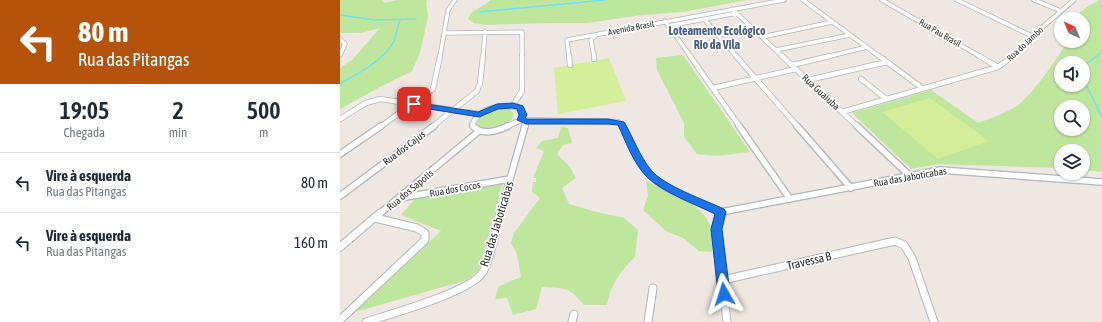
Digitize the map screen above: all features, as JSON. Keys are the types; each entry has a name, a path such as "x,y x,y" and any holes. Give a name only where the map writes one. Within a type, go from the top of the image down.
{"street":[{"path":"340,154 414,104 433,89 445,33 448,10 455,0"},
{"name":"Avenida Brasil","path":"570,65 566,40 784,0"},
{"path":"803,0 922,88"},
{"name":"Rua Pau Brasil","path":"882,0 998,66"},
{"path":"957,0 1032,36"},
{"path":"1034,0 1061,11"},
{"name":"Rua do Jambo","path":"842,112 998,66 1012,57 1032,36 1074,0"},
{"name":"Rua Guaiuba","path":"732,9 909,175"},
{"path":"668,26 737,13"},
{"path":"704,19 851,188"},
{"path":"665,22 790,199"},
{"path":"762,37 832,22"},
{"name":"Rua dos Cajus","path":"340,196 454,111 477,91 480,83 485,32"},
{"path":"445,33 522,32 522,91 513,105"},
{"path":"594,59 591,40 596,35"},
{"path":"776,50 850,35"},
{"path":"340,40 345,44 340,55"},
{"path":"792,65 867,47"},
{"path":"808,80 887,62"},
{"path":"713,88 796,69"},
{"path":"861,79 886,98"},
{"path":"340,120 366,103 380,99 479,114"},
{"path":"524,120 520,108 513,105 497,107 479,114 474,119 472,124 479,131 502,128 524,120 618,122 623,126 641,163 649,174 659,183 721,212 716,229 727,322"},
{"name":"Rua das Jaboticabas","path":"366,322 420,305 470,284 477,278 487,261 510,179 524,120"},
{"name":"Rua dos Sapotis","path":"340,247 479,131"},
{"name":"Rua das Jaboticabas","path":"721,212 940,170 1102,182"},
{"name":"Rua dos Cocos","path":"399,199 510,179"},
{"path":"340,320 425,240 425,233 417,228 376,218"},
{"name":"Travessa B","path":"723,280 895,241 906,247 914,264 934,322"},
{"path":"648,322 653,288"}],"green space":[{"path":"340,0 382,0 384,3 397,0 428,0 426,1 428,17 420,53 412,71 340,109 340,68 353,59 380,28 361,33 340,33"},
{"path":"491,0 747,0 683,12 642,15 587,23 485,25 474,23 468,19 471,13"},
{"path":"1099,0 1102,0 1102,172 1090,171 1090,144 1054,144 1054,168 938,164 911,169 852,113 931,90 978,123 1004,113 1018,105 1031,93 1054,62 1054,92 1090,92 1090,56 1059,56 1063,48 1090,48 1090,12 1081,12"},
{"path":"683,55 750,152 717,156 697,154 684,137 684,123 657,70 656,58"},
{"path":"609,58 626,101 558,114 554,68"},
{"path":"930,98 989,141 938,159 882,112"},
{"path":"504,108 509,109 514,114 512,119 503,126 484,129 477,122 485,113"},
{"path":"561,127 568,128 572,143 563,145 557,154 570,167 576,178 562,188 569,204 624,218 638,230 635,257 625,267 613,284 607,305 584,305 574,295 562,288 542,287 536,309 513,315 507,298 495,299 499,286 521,277 517,254 511,243 514,233 540,198 532,192 533,182 536,182 536,178 533,178 544,151 536,148 542,141 558,138"},
{"path":"646,181 683,198 700,210 711,227 712,252 699,251 683,238 666,231 643,210 648,196"},
{"path":"503,183 479,270 467,280 355,312 441,231 401,215 415,199"}],"waterway":[{"path":"480,12 605,0"},
{"path":"340,15 374,20 416,19"},
{"path":"340,84 370,66 384,55 394,41 400,20"},
{"path":"1090,61 1102,52"},
{"path":"1090,92 1102,117"}],"district":[{"name":"Loteamento Ecológico Rio da Vila","path":"717,38"}],"route":[{"path":"414,104 479,114 497,107 513,105 520,108 523,115 521,120 526,121 608,121 621,123 641,163 649,174 659,183 721,212 716,229 724,294"}]}
